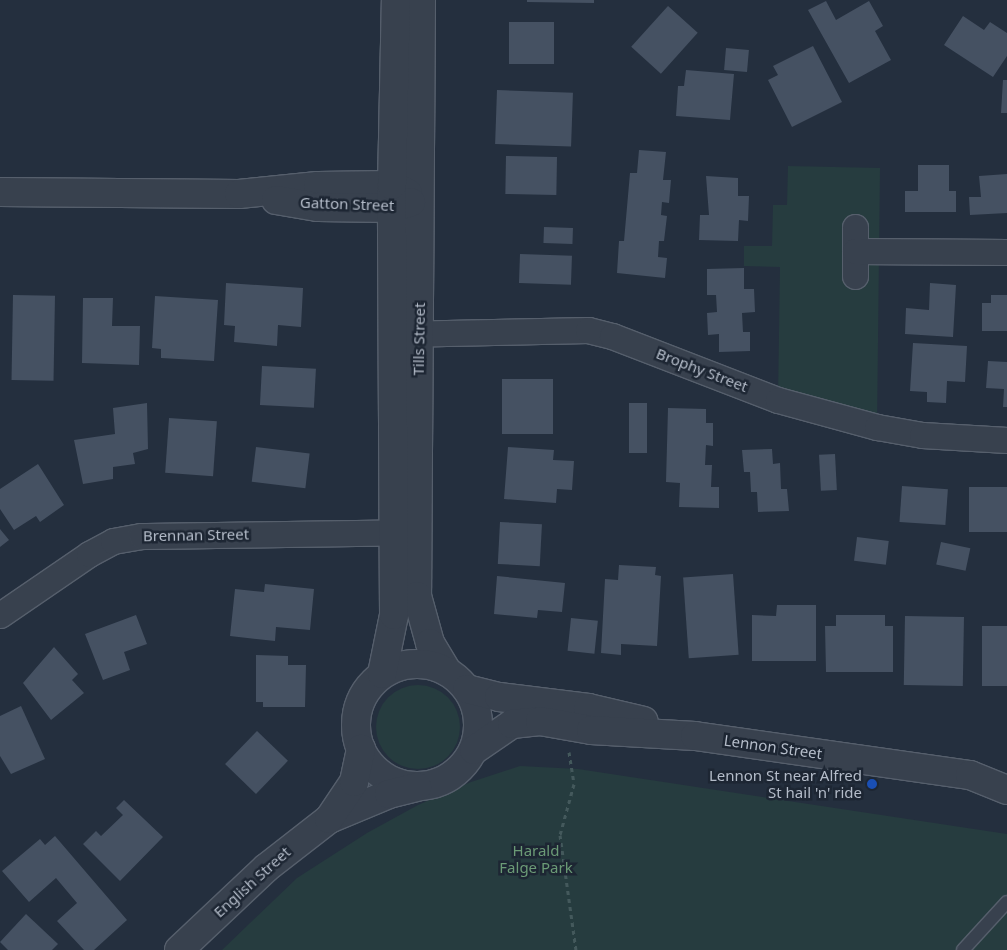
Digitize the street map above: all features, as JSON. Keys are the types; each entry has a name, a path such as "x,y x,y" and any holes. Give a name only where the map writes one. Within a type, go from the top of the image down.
{"street":[{"name":"Tills Street","path":"396,0 393,197 407,334"},
{"name":"Tills Street","path":"382,674 394,615 405,532 407,334 420,200 421,0"},
{"name":"Gatton Street","path":"0,192 239,194 318,206 393,197 420,200"},
{"path":"855,226 855,276"},
{"path":"855,251 1007,252"},
{"name":"Brophy Street","path":"407,334 588,330 612,336 778,400 877,428 922,435 1007,440"},
{"name":"Tills Street","path":"405,532 421,619 447,671"},
{"name":"Brennan Street","path":"0,615 63,569 122,540 141,536 405,532"},
{"path":"414,664 447,671 466,689 478,719 474,750 457,772 433,785 419,787 401,785 384,777 370,765 360,749 356,716 365,693 382,674 414,664"},
{"name":"Lennon Street","path":"466,689 499,697 588,708 695,736"},
{"name":"Lennon Street","path":"474,750 502,728 526,720 571,727 695,736 970,775 1007,775"},
{"name":"English Street","path":"329,819 354,782 360,749"},
{"name":"Lennon Street","path":"970,775 1007,790"},
{"name":"English Street","path":"179,950 266,868 329,819 389,794 419,787"}],"lane":[{"path":"963,950 1007,902"}],"path":[{"path":"571,727 568,758 574,784 560,835 576,950"}],"green space":[{"path":"788,166 880,168 877,427 778,400 780,267 744,266 744,246 772,246 773,205 787,205"},
{"path":"410,685 426,685 442,692 453,703 460,719 457,743 448,757 442,762 426,769 410,769 394,762 383,751 376,735 376,719 383,703 394,692"},
{"name":"Harald Falge Park","path":"520,766 578,769 1007,834 1007,950 222,950 297,878 367,833 418,805 471,782"}],"building":[{"path":"527,0 594,0 594,3 527,2"},
{"path":"826,1 836,20 869,1 883,26 875,31 891,60 849,83 808,10"},
{"path":"668,6 698,33 661,74 631,47"},
{"path":"963,16 984,30 990,22 1007,33 1007,56 993,77 944,45"},
{"path":"509,22 554,22 554,64 509,64"},
{"path":"813,46 842,102 792,127 768,80 778,75 773,66"},
{"path":"726,48 749,50 747,72 724,70"},
{"path":"686,70 734,74 730,120 676,116 678,86 684,86"},
{"path":"1003,80 1007,80 1007,113 1001,113"},
{"path":"497,90 573,93 571,147 495,144"},
{"path":"639,150 666,152 663,180 671,180 669,203 662,202 661,215 667,216 664,241 659,241 658,257 667,258 665,278 617,273 619,241 624,241 630,173 637,173"},
{"path":"506,156 557,157 556,195 505,194"},
{"path":"918,165 949,165 949,191 956,191 956,212 905,212 905,191 918,191"},
{"path":"1007,174 1007,213 970,215 969,197 981,197 979,176"},
{"path":"706,176 738,178 738,196 749,196 748,221 739,220 738,241 699,240 700,215 709,215"},
{"path":"544,227 573,228 572,244 543,243"},
{"path":"520,254 572,256 571,285 519,283"},
{"path":"744,268 744,289 754,289 755,312 742,313 743,332 750,332 750,351 719,352 719,334 708,335 707,313 717,312 716,295 707,295 707,269"},
{"path":"226,283 303,288 301,327 278,325 277,346 234,342 235,326 224,325"},
{"path":"930,283 956,285 953,337 905,334 906,308 929,310"},
{"path":"13,295 55,296 54,381 12,380"},
{"path":"991,295 1007,295 1007,331 982,331 982,303 991,303"},
{"path":"155,296 218,300 214,361 161,358 161,349 152,348"},
{"path":"83,298 113,298 112,326 140,326 139,365 82,363"},
{"path":"913,343 967,346 965,382 947,381 946,403 927,402 927,392 910,391"},
{"path":"988,361 1007,362 1007,407 1003,407 1004,389 986,388"},
{"path":"262,366 316,369 314,408 260,405"},
{"path":"502,379 553,379 553,434 502,434"},
{"path":"147,403 148,449 133,453 135,464 113,467 113,479 83,484 74,440 115,434 113,408"},
{"path":"629,403 647,403 647,453 629,453"},
{"path":"668,408 706,409 706,423 713,423 713,446 706,445 705,465 712,465 711,487 719,487 719,508 679,507 680,483 666,482"},
{"path":"169,418 217,421 213,476 165,473"},
{"path":"256,447 310,454 305,488 252,482"},
{"path":"508,447 554,450 553,460 574,461 572,490 557,489 556,503 504,499"},
{"path":"772,449 773,464 780,463 781,489 787,489 789,511 758,512 757,492 751,492 750,472 744,472 742,450"},
{"path":"835,454 837,490 821,491 819,455"},
{"path":"38,464 64,505 40,522 36,516 14,530 0,509 0,489"},
{"path":"902,486 948,489 945,525 899,522"},
{"path":"969,487 1007,487 1007,532 969,532"},
{"path":"500,522 542,524 540,566 498,564"},
{"path":"0,529 9,540 0,547"},
{"path":"857,537 889,541 886,565 854,561"},
{"path":"941,542 970,548 966,571 936,564"},
{"path":"619,565 656,567 655,575 661,576 657,646 621,644 621,655 601,653 605,579 618,580"},
{"path":"733,574 739,655 689,658 683,577"},
{"path":"497,576 565,583 562,612 538,610 537,618 494,614"},
{"path":"265,584 314,589 310,630 276,627 275,641 230,636 235,589 264,592"},
{"path":"777,605 816,605 816,661 752,661 752,615 776,616"},
{"path":"136,615 147,644 124,652 130,670 103,680 85,634"},
{"path":"836,615 885,615 885,626 893,626 893,672 826,672 825,626 836,626"},
{"path":"905,616 964,617 963,686 904,685"},
{"path":"571,618 598,621 594,654 568,651"},
{"path":"982,626 1007,626 1007,686 982,686"},
{"path":"54,647 78,674 72,680 84,693 51,720 23,683"},
{"path":"256,655 288,656 288,665 306,665 305,707 263,707 263,702 256,702"},
{"path":"21,706 45,759 11,774 0,756 0,716"},
{"path":"257,731 288,761 256,794 225,764"},
{"path":"124,800 163,837 120,881 83,844 96,831 101,836 123,815 116,808"},
{"path":"55,836 127,920 94,950 84,950 57,921 77,903 56,878 29,902 2,871 40,839 45,845"},
{"path":"26,914 58,944 52,950 8,950 0,942"}],"place":[{"name":"Lennon St near Alfred St hail 'n' ride","path":"872,784"}]}
